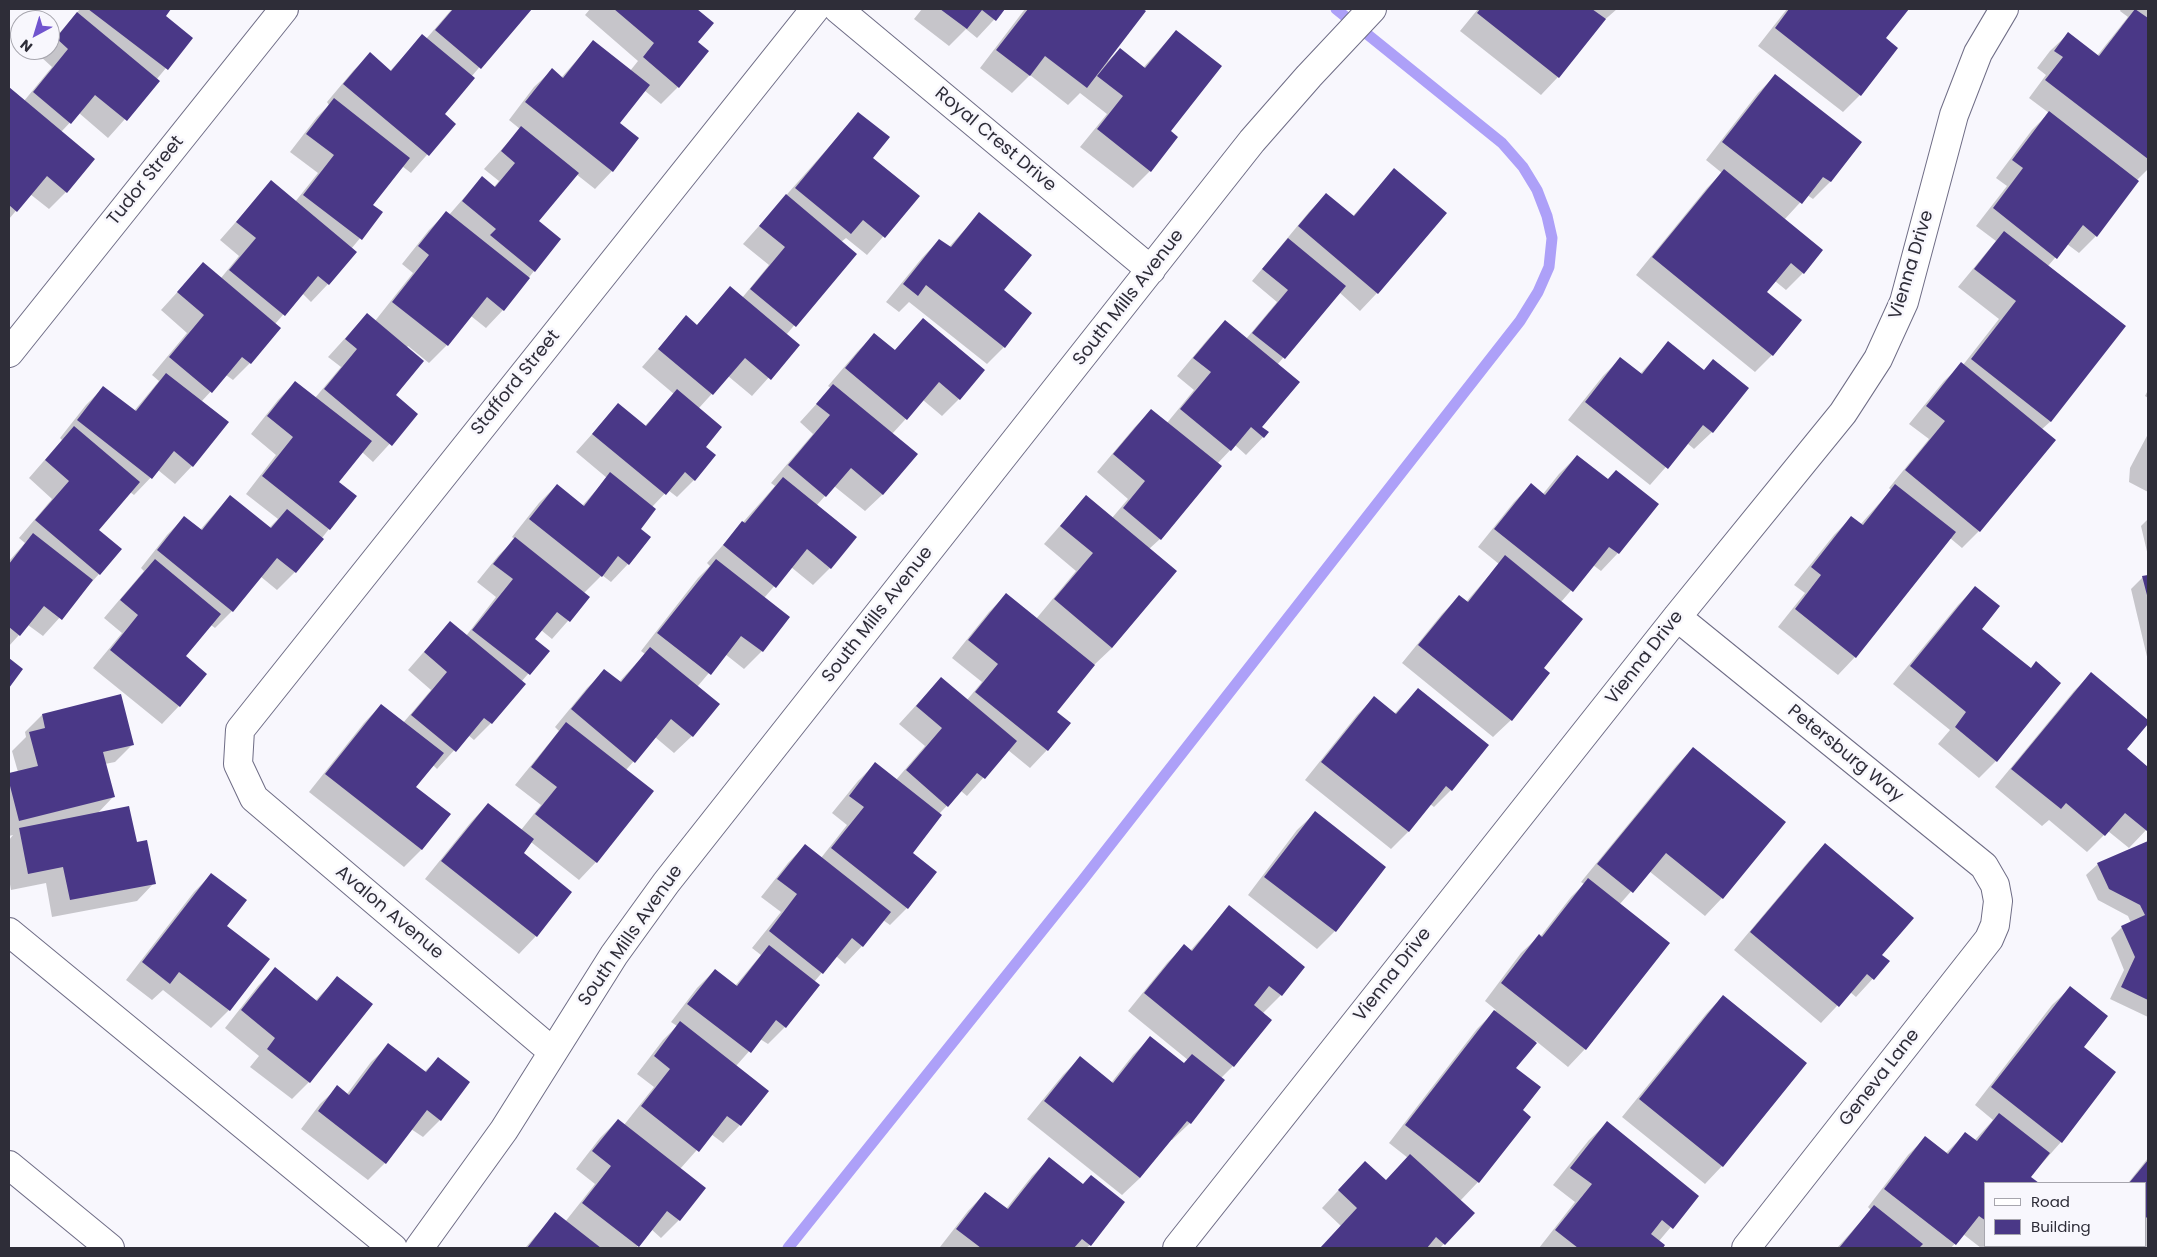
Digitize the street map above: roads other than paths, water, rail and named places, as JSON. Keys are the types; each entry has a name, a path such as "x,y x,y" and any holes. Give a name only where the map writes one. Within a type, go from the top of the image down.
{"street":[{"name":"Tudor Street","path":"9,353 284,9"},
{"name":"Stafford Street","path":"238,764 240,730 815,9"},
{"name":"Royal Crest Drive","path":"838,9 1151,270"},
{"name":"South Mills Avenue","path":"419,1248 504,1130 614,955 666,883 1252,141 1308,76 1372,9"},
{"name":"Vienna Drive","path":"1177,1248 1677,617 1843,413 1878,359 1904,302 1954,115 1965,82 1978,53 2004,9"},
{"name":"Petersburg Way","path":"1677,617 1984,866 1995,885 1998,900"},
{"name":"Avalon Avenue","path":"238,764 254,798 553,1052"},
{"name":"Geneva Lane","path":"1746,1248 1989,939 1995,925 1998,900"},
{"path":"9,932 393,1248"},
{"path":"9,1165 110,1248"}],"waterway":[{"path":"788,1248 1082,881 1520,321 1538,292 1549,267 1552,238 1547,216 1537,190 1523,167 1502,143 1336,9"}]}
